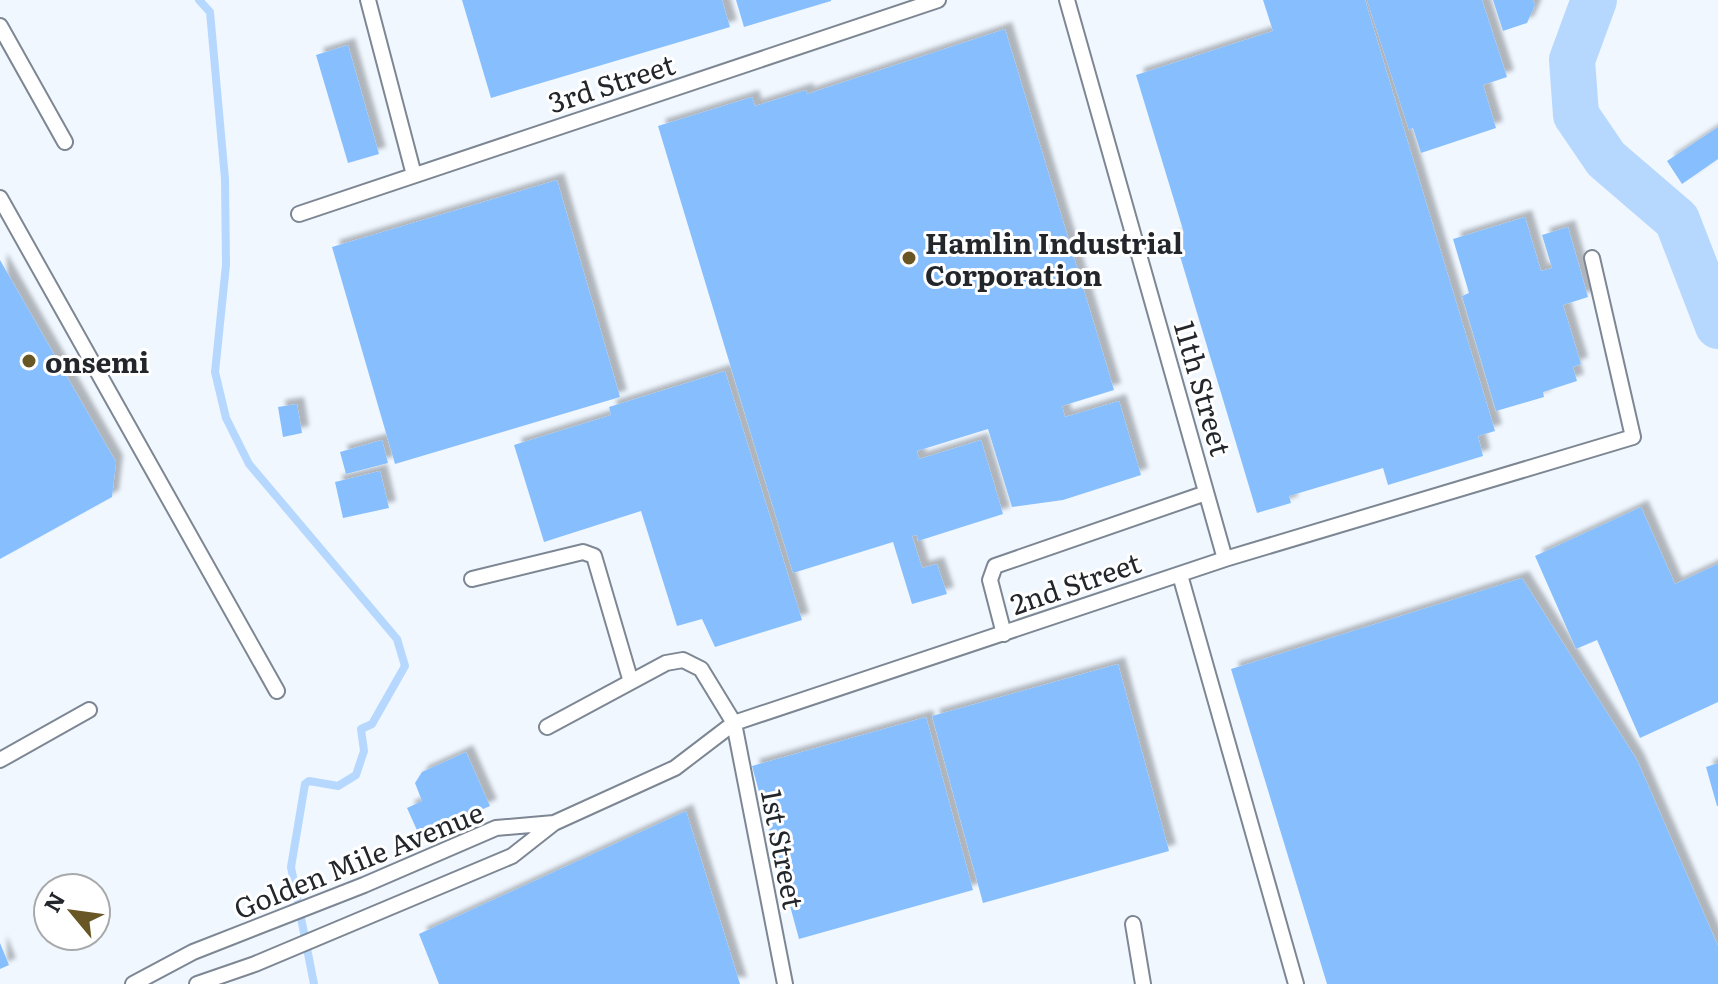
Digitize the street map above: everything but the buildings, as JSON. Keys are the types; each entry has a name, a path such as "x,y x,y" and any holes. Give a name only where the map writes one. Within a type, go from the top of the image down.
{"lane":[{"path":"368,0 414,175"},
{"name":"3rd Street","path":"299,214 938,0"},
{"name":"11th Street","path":"1067,0 1225,559"},
{"path":"0,26 65,142"},
{"path":"0,198 277,691"},
{"name":"2nd Street","path":"554,823 675,768 734,723 1225,559 1633,437 1592,258"},
{"path":"1004,634 990,580 995,566 1206,493"},
{"path":"472,579 583,552 594,556 631,682"},
{"path":"1180,575 1296,984"},
{"path":"547,727 666,663 683,660 701,669 734,723"},
{"path":"0,760 89,710"},
{"name":"1st Street","path":"734,723 785,984"},
{"name":"Golden Mile Avenue","path":"133,984 193,952 364,885 496,828 554,823"},
{"name":"Golden Mile Avenue","path":"197,984 255,964 512,856 554,823"},
{"path":"1133,924 1143,984"}],"waterway":[{"path":"199,0 210,12 225,179 226,265 215,372 226,418 249,464 397,639 405,666 372,724 361,729 364,751 356,775 338,786 309,781 305,784 291,867 314,984"},
{"path":"1594,0 1572,60 1576,115 1606,159 1677,220 1718,326"}],"place":[{"name":"Hamlin Industrial Corporation","path":"909,258"},
{"name":"onsemi","path":"29,361"}]}
